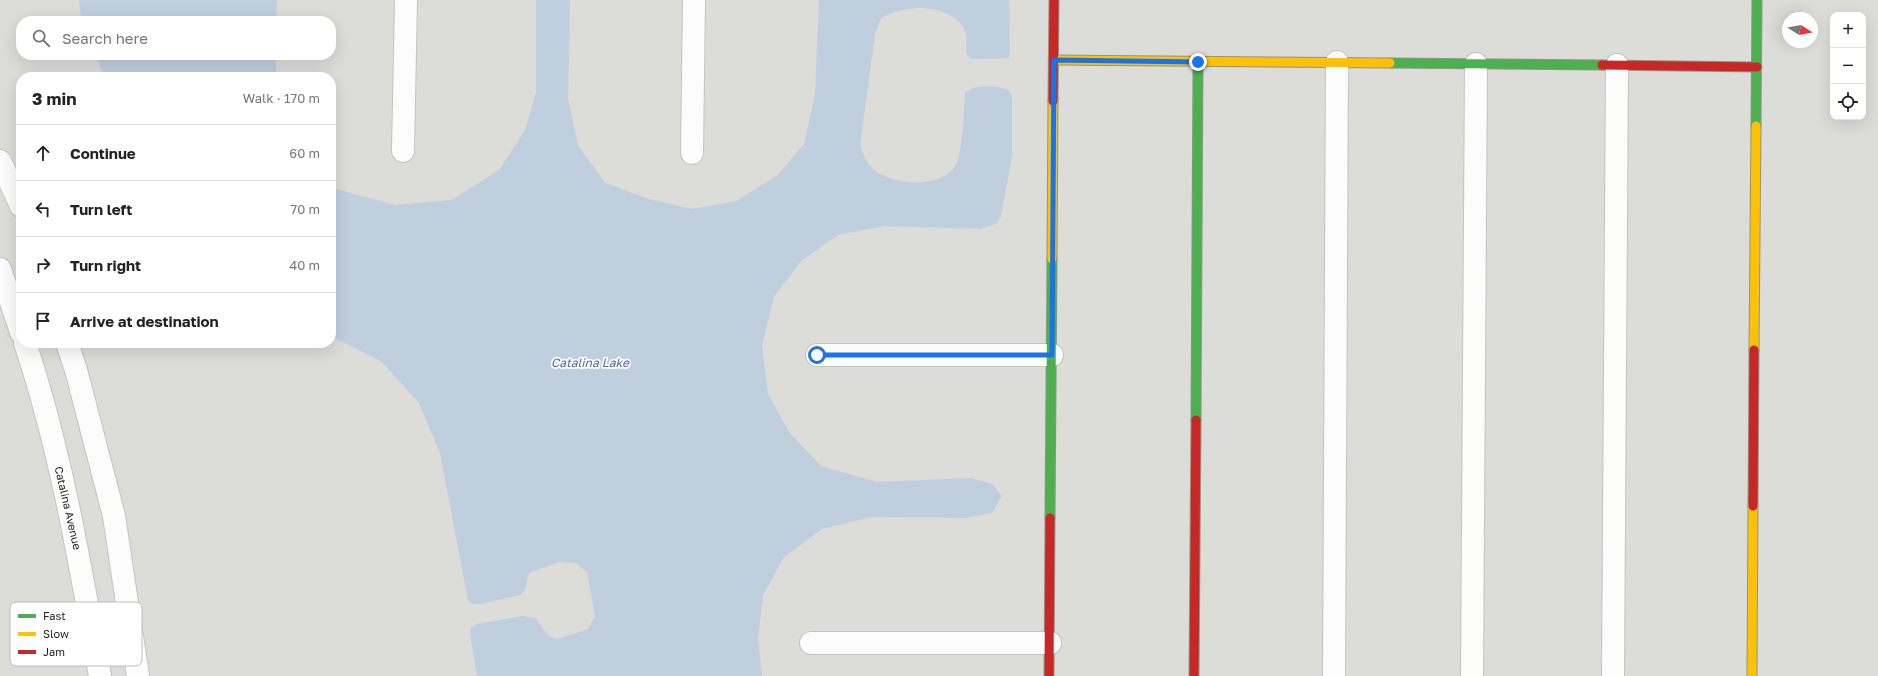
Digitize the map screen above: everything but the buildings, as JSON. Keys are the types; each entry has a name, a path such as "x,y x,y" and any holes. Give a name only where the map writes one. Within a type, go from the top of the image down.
{"street":[{"path":"403,152 406,0"},
{"path":"692,153 694,0"},
{"path":"1049,676 1054,0"},
{"path":"1752,676 1757,0"},
{"path":"1054,60 1757,67"},
{"path":"1194,676 1198,62"},
{"path":"1334,676 1337,62"},
{"path":"1472,676 1476,64"},
{"path":"1613,676 1617,65"},
{"path":"0,162 16,196"},
{"path":"0,269 16,317"},
{"name":"Catalina Avenue","path":"27,348 38,383 73,524 87,602"},
{"path":"69,348 76,370 114,516 127,602"},
{"path":"817,355 1052,355"},
{"path":"811,643 1050,644"},
{"name":"Catalina Avenue","path":"98,666 100,676"},
{"path":"136,666 138,676"}],"shaded area":[{"path":"0,0 1878,0 1878,676 0,676"}],"water":[{"path":"79,0 277,0 276,16 81,16"},
{"name":"Catalina Lake","path":"536,0 570,0 568,99 578,145 605,183 649,199 692,209 736,201 778,175 804,144 815,95 819,0 1009,0 1009,58 972,59 967,55 965,30 956,19 939,10 929,8 909,9 881,18 875,34 860,145 868,164 873,169 891,179 926,182 937,179 946,175 954,168 957,162 961,144 965,93 975,88 987,86 1010,91 1012,99 1012,156 1001,216 996,224 980,229 884,226 838,235 801,261 774,297 762,346 768,394 789,432 821,466 877,482 971,478 992,484 1002,496 992,513 965,518 871,517 822,529 783,558 763,596 758,638 762,676 477,676 470,634 471,628 477,624 523,616 535,618 549,636 558,639 588,629 595,616 587,572 576,563 559,562 529,573 525,590 520,595 481,604 473,604 468,600 440,453 419,403 382,362 336,339 336,189 395,205 452,200 500,169 525,130 536,93"},
{"path":"97,60 275,60 277,72 103,72"}],"traffic: fast":[{"path":"1756,126 1757,0"},
{"path":"1196,420 1198,62"},
{"path":"1390,63 1602,65"},
{"path":"1050,518 1052,259"}],"traffic: slow":[{"path":"1054,60 1390,63"},
{"path":"1052,259 1053,101"},
{"path":"1754,350 1756,126"},
{"path":"1752,676 1753,506"}],"traffic: jam":[{"path":"1053,101 1054,0"},
{"path":"1602,65 1757,67"},
{"path":"1753,506 1754,350"},
{"path":"1194,676 1196,420"},
{"path":"1049,676 1050,518"}],"route":[{"path":"817,355 1052,355 1054,60 1198,62"}]}
